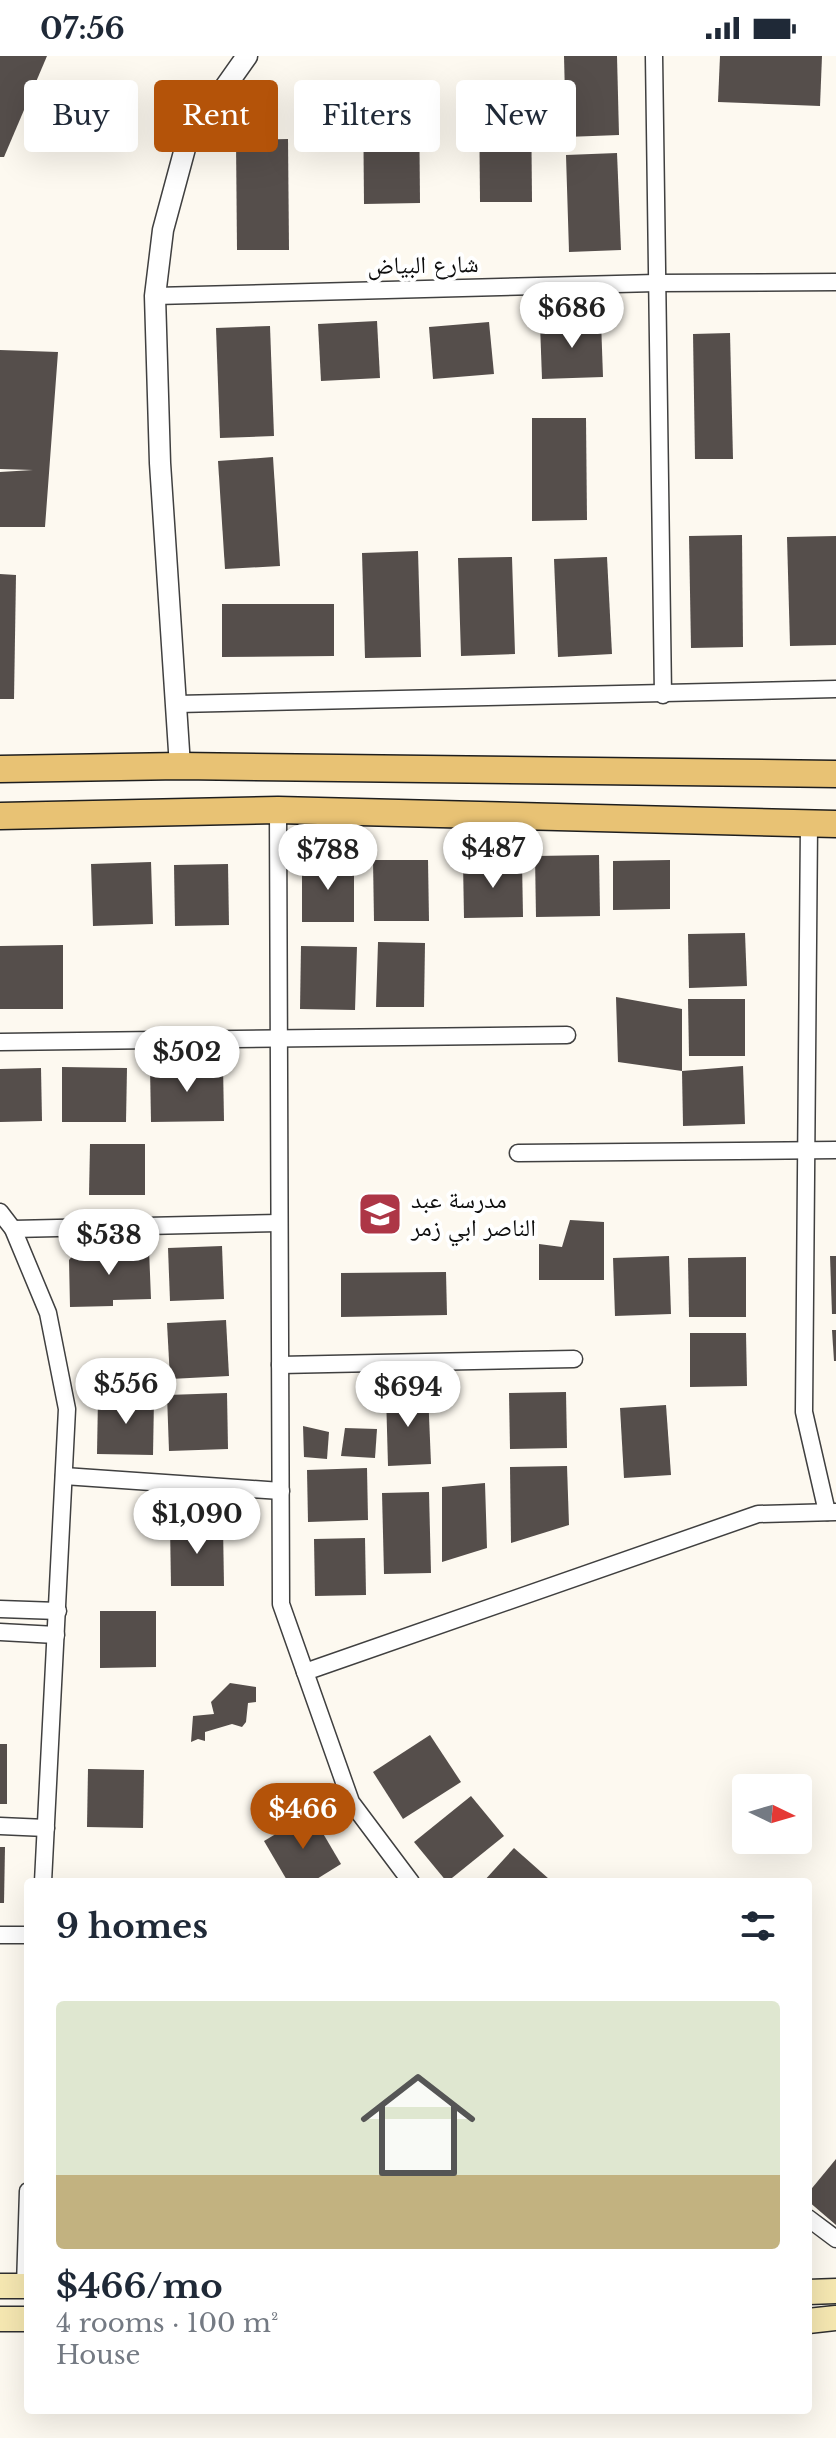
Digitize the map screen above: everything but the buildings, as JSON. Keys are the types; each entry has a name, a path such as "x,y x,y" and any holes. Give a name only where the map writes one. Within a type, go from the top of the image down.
{"main road":[{"path":"0,769 180,766 836,774"},
{"path":"0,816 278,810 836,824"},
{"path":"0,2286 24,2286"},
{"path":"812,2292 836,2291"},
{"path":"812,2321 836,2318"},
{"path":"0,2319 24,2319"}],"street":[{"path":"180,766 160,463 155,296 163,230 187,141 247,56"},
{"path":"654,56 663,695"},
{"name":"شارع البياض","path":"155,296 656,283 836,282"},
{"path":"177,704 836,689"},
{"path":"278,810 281,1604 351,1802 408,1878"},
{"path":"305,1672 758,1514 832,1512 804,1412 809,824"},
{"path":"0,1042 567,1035"},
{"path":"518,1153 836,1150"},
{"path":"0,1212 13,1229 48,1313 67,1409 43,1878"},
{"path":"13,1229 279,1223"},
{"path":"280,1365 574,1359"},
{"path":"64,1476 281,1491"},
{"path":"0,1609 58,1611"},
{"path":"0,1632 56,1635"},
{"path":"0,1826 46,1828"},
{"path":"0,1935 24,1935"},
{"path":"812,2221 836,2239"}],"place":[{"name":"مدرسة عبد الناصر ابي زمر","path":"380,1214"}]}
